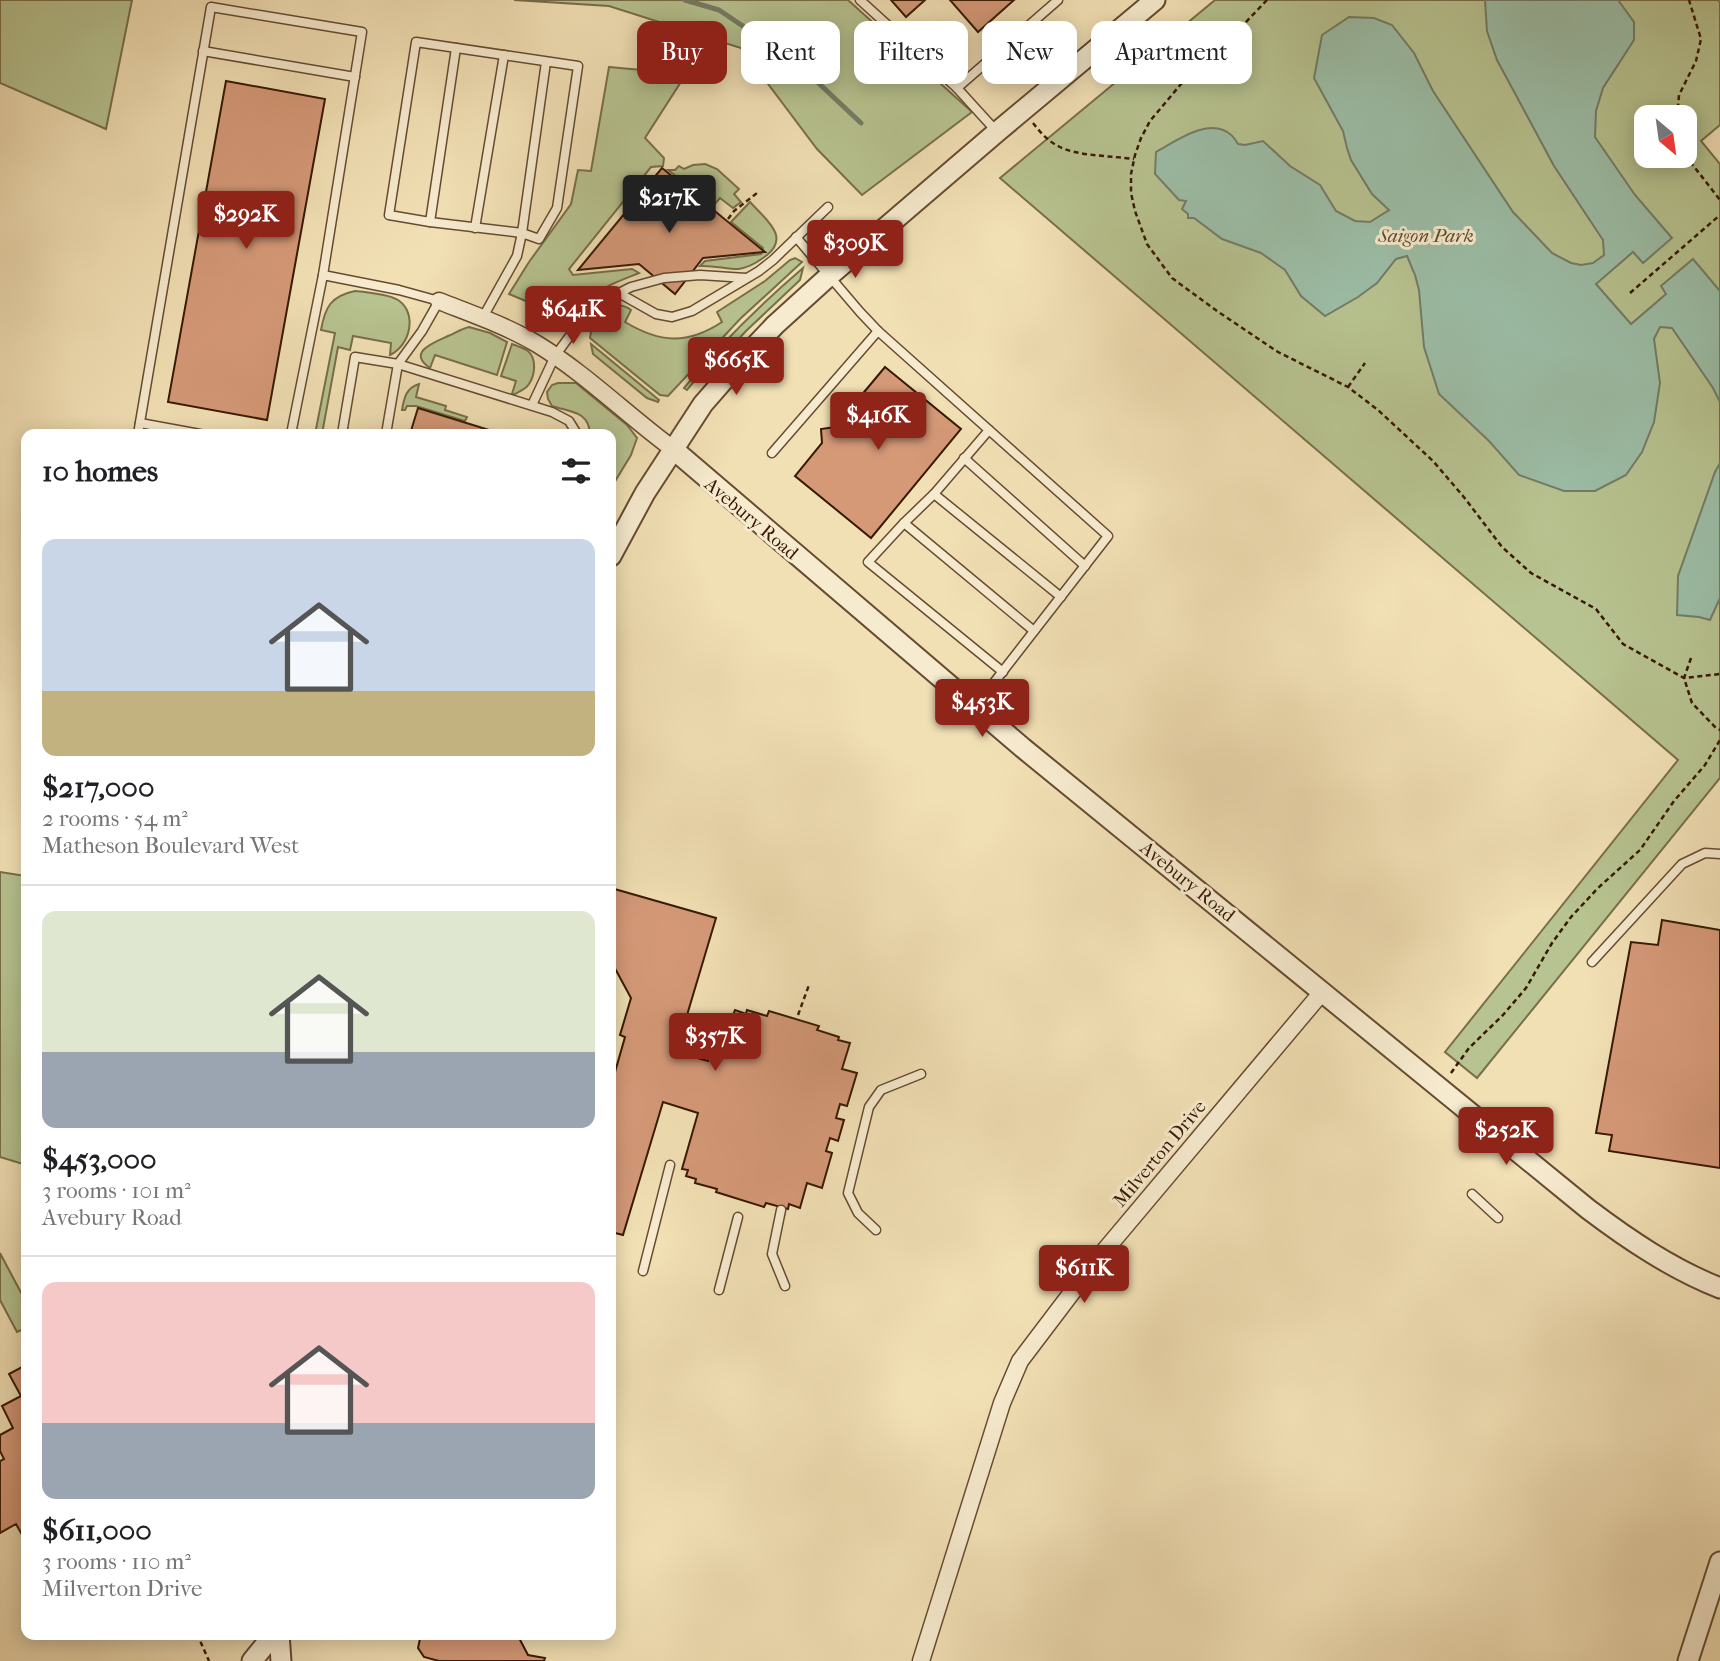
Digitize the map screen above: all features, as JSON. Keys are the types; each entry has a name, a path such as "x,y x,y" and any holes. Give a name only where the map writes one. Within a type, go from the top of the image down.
{"street":[{"path":"616,547 645,493 703,404 775,325 1022,110 1156,0"},
{"path":"439,301 535,343 596,387 673,449"},
{"name":"Avebury Road","path":"673,449 1034,757 1621,1234 1666,1263 1720,1288"},
{"name":"Milverton Drive","path":"921,1661 1002,1403 1020,1361 1095,1262 1323,991"},
{"path":"1688,1661 1720,1562"},
{"path":"252,1661 271,1640"},
{"path":"278,1640 281,1661"}],"lane":[{"path":"860,0 957,88 997,132"},
{"path":"957,88 1058,0"},
{"path":"139,429 211,7 362,33 323,275 292,429"},
{"path":"416,42 504,55 578,66 557,208 538,239 522,233 389,215 416,42"},
{"path":"430,222 456,48"},
{"path":"203,51 355,77"},
{"path":"475,228 504,55"},
{"path":"482,319 517,256 546,62"},
{"path":"617,292 656,314 672,317 692,311 773,260 828,207"},
{"path":"796,237 878,331 1108,536 975,707"},
{"path":"323,275 439,301 422,331 398,364 387,429"},
{"path":"532,405 555,356 580,322 599,303 617,292 664,278 700,275 746,278"},
{"path":"772,453 878,331"},
{"path":"343,429 355,357 398,364 532,405 569,421 574,429"},
{"path":"140,424 170,429"},
{"path":"989,430 934,494 868,562 1003,672"},
{"path":"964,458 1085,566"},
{"path":"934,494 1061,597"},
{"path":"904,523 1034,631"},
{"path":"1592,962 1682,864 1706,853 1720,854"},
{"path":"876,1230 858,1213 848,1193 869,1107 881,1090 921,1074"},
{"path":"643,1271 670,1165"},
{"path":"1472,1194 1498,1218"},
{"path":"781,1210 772,1254 785,1286"},
{"path":"719,1290 738,1217"}],"path":[{"path":"1267,0 1197,65 1150,121 1141,138 1131,174 1131,192 1147,244 1171,278 1278,352 1348,387 1378,410 1433,461 1502,547 1531,573 1596,609 1623,644 1684,678 1720,674"},
{"path":"1678,105 1679,95 1696,61 1701,39 1689,0"},
{"path":"1022,110 1042,134 1069,151 1134,159"},
{"path":"1695,168 1720,200"},
{"path":"728,219 757,193"},
{"path":"1630,293 1720,215"},
{"path":"1348,387 1365,363"},
{"path":"1691,657 1684,678 1692,703 1720,730"},
{"path":"1441,1088 1469,1048 1526,988 1552,943 1571,918 1598,888 1640,850 1674,801 1705,765 1720,740"},
{"path":"798,1015 809,985"},
{"path":"200,1640 209,1661"}],"green space":[{"path":"0,0 132,0 106,129 0,83"},
{"path":"514,0 848,0 871,21 854,21 854,84 941,84 972,112 862,195 817,149 768,84 840,84 840,21 741,21 741,48 727,44 727,21 656,21 609,6"},
{"name":"Saigon Park","path":"1215,0 1718,0 1720,125 1701,141 1720,164 1720,778 1477,1078 1445,1052 1678,760 1000,178 1114,84 1252,84 1252,21 1190,21"},
{"path":"609,67 637,70 637,84 680,84 645,138 664,158 663,166 651,167 569,269 573,275 632,269 639,273 595,294 565,321 509,294 571,204 578,170 591,171"},
{"path":"705,164 717,169 739,189 734,194 741,202 733,208 720,198 714,205 668,170 675,170 679,166 684,169"},
{"path":"750,202 774,229 776,243 772,251 757,262 741,268 700,266 705,261 761,254 763,248 731,222"},
{"path":"795,258 802,262 740,319 668,396 660,395 590,338 598,317 610,307 617,306 631,310 625,322 650,334 674,338 697,335 722,322 717,312"},
{"path":"803,268 800,280 746,331 705,375 701,373 687,390 684,388 741,325"},
{"path":"355,291 398,300 408,313 409,329 397,351 390,355 391,343 353,336 350,350 338,347 323,429 316,429 335,333 321,330 330,304"},
{"path":"469,327 490,333 507,342 497,375 435,355 430,368 423,362 421,357 425,348"},
{"path":"512,344 528,351 534,363 529,384 515,394 512,394 516,381 501,376"},
{"path":"591,344 659,400 658,402 647,398 593,354"},
{"path":"576,383 627,425 637,438 631,455 616,480 616,429 589,429 582,417 572,411 552,406 547,392 552,385"},
{"path":"419,384 416,397 446,406 445,410 467,417 465,421 416,406 407,406 402,410 408,391"},
{"path":"0,872 21,875 21,1163 0,1157"},
{"path":"0,1253 21,1293 21,1330 17,1332 0,1300"}],"shaded area":[{"path":"1485,0 1618,0 1634,22 1634,40 1603,88 1596,111 1595,137 1635,195 1672,238 1643,263 1633,252 1596,284 1631,324 1666,294 1661,286 1693,259 1720,291 1720,402 1672,328 1660,327 1654,339 1660,383 1654,422 1642,452 1626,475 1595,491 1564,491 1519,475 1489,441 1439,394 1424,347 1419,290 1407,256 1396,259 1377,283 1358,297 1325,316 1301,296 1285,270 1261,253 1222,239 1194,218 1188,218 1188,214 1182,209 1186,201 1179,200 1155,174 1156,152 1193,132 1213,128 1231,135 1238,144 1263,141 1290,166 1320,185 1336,211 1355,221 1370,222 1389,210 1372,194 1351,160 1343,131 1314,78 1322,35 1349,17 1374,18 1392,25 1414,53 1433,91 1513,212 1552,253 1571,263 1593,263 1604,255 1603,240 1554,166 1497,60 1487,31"},
{"path":"1720,463 1720,598 1710,620 1677,615 1678,576"}],"building":[{"path":"891,0 925,0 906,17"},
{"path":"950,0 1014,0 990,21 982,21 982,28 978,32"},
{"path":"226,81 325,99 267,420 168,402"},
{"path":"662,168 765,252 703,258 675,294 639,264 578,270"},
{"path":"885,367 961,429 871,538 795,476 822,443 821,429 835,427"},
{"path":"418,408 486,429 412,429"},
{"path":"616,889 716,918 676,1052 708,1061 710,1052 716,1053 727,1017 732,1018 735,1010 746,1014 747,1010 767,1016 769,1011 819,1026 817,1030 850,1043 842,1069 857,1073 847,1106 840,1104 836,1118 844,1120 838,1141 830,1138 826,1151 832,1153 822,1188 807,1183 800,1208 789,1204 788,1209 766,1203 764,1207 695,1183 696,1179 686,1176 688,1170 682,1169 698,1113 663,1102 623,1235 616,1233 616,1068 625,1037 620,1035 631,998 616,970"},
{"path":"1662,920 1720,930 1720,1168 1609,1151 1612,1135 1596,1133 1631,942 1658,945"},
{"path":"21,1368 21,1396 9,1374"},
{"path":"21,1396 21,1533 16,1524 0,1533 0,1461 4,1459 0,1451 0,1435 13,1428 2,1406"},
{"path":"420,1640 520,1640 528,1655 545,1658 544,1661 439,1661 424,1657 418,1648"}],"waterway":[{"path":"685,0 719,10 795,61 861,123"}]}
